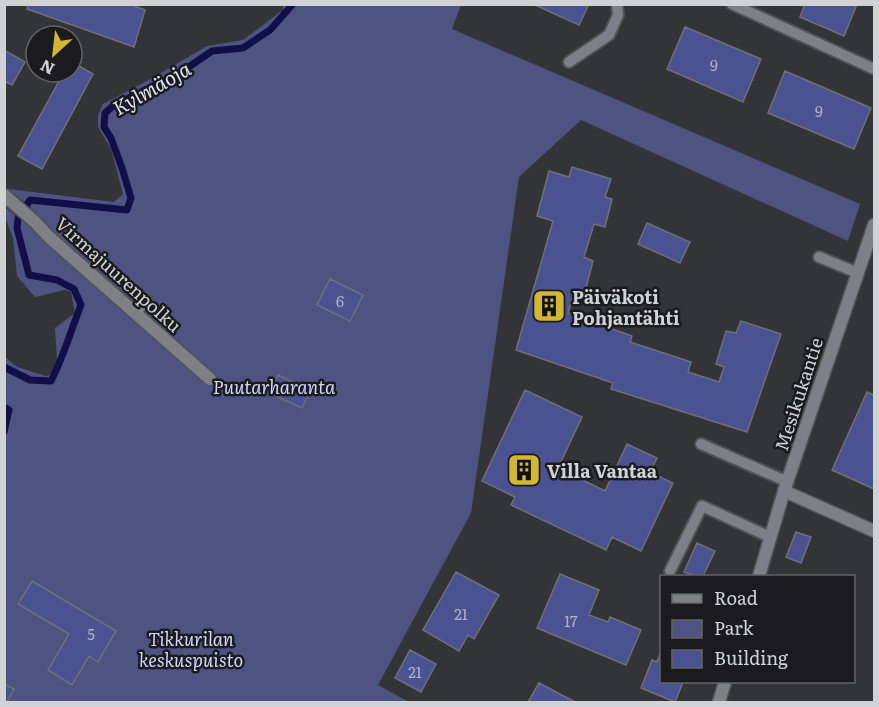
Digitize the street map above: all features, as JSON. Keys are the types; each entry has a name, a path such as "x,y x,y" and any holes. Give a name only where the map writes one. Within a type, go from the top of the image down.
{"street":[{"name":"Virmajuurenpolku","path":"7,197 210,379"},
{"name":"Mesikukantie","path":"759,575 786,487 874,225"},
{"path":"786,487 874,531"},
{"path":"719,702 725,683"}],"lane":[{"path":"569,62 609,35 618,15 617,4"},
{"path":"732,4 874,69"},
{"path":"819,257 858,273"},
{"path":"135,313 147,300"},
{"path":"701,444 786,487"},
{"path":"670,571 702,506 770,537"}],"green space":[{"name":"Puutarharanta","path":"283,5 461,5 452,29 860,204 848,241 581,120 519,177 471,513 378,685 409,702 5,702 5,357 17,367 46,376 52,374 57,360 55,328 75,313 71,292 65,290 35,297 17,276 13,238 5,217 5,207 22,221 31,207 8,189 114,202 123,194 111,149 98,127 98,115 103,104 207,46 243,40 283,10"}],"building":[{"path":"28,4 129,4 145,10 134,47 84,29 84,24 69,24 27,9"},
{"path":"533,4 589,4 579,25"},
{"path":"805,4 857,4 844,36 800,17"},
{"path":"685,27 761,59 743,102 667,69"},
{"path":"4,50 24,61 24,64 12,85 4,81"},
{"path":"84,69 93,74 42,169 18,156 57,84 84,84"},
{"path":"785,71 871,108 854,149 768,113"},
{"name":"Päiväkoti Pohjantähti","path":"572,167 611,179 605,197 612,199 605,227 594,224 584,257 593,261 583,299 573,296 568,313 632,336 630,342 691,362 688,372 719,382 724,367 716,364 726,331 736,333 741,321 781,334 747,432 611,389 613,383 516,350 553,221 537,216 549,171 569,177"},
{"path":"647,223 690,242 680,263 638,244"},
{"path":"330,279 363,295 350,321 317,305"},
{"path":"278,375 310,391 302,408 269,393"},
{"name":"Villa Vantaa","path":"525,390 582,417 558,468 605,491 627,444 657,458 650,472 673,483 641,551 612,537 606,550 511,505 515,497 482,481"},
{"path":"867,392 874,395 874,489 832,470"},
{"path":"796,532 811,537 801,563 786,557"},
{"path":"697,543 715,551 703,575 684,572"},
{"path":"456,572 499,595 474,639 468,635 459,651 423,630"},
{"path":"560,574 599,590 589,615 608,622 610,617 641,630 626,665 537,628"},
{"path":"32,581 116,631 98,662 89,656 72,685 48,670 69,634 18,604"},
{"path":"410,650 436,664 421,692 395,678"},
{"path":"660,654 660,683 683,683 675,702 641,688 652,660 657,662"},
{"path":"539,683 575,702 528,702"},
{"path":"4,684 14,689 7,702 4,702"}],"waterway":[{"name":"Kylmäoja","path":"4,367 30,380 51,381 64,353 81,305 74,289 57,280 29,275 17,228 18,218 30,200 127,210 131,198 111,138 104,127 105,113 113,106 180,73 212,51 243,48 270,30 293,4"},
{"name":"Kylmäoja","path":"4,407 9,410 4,432"}],"place":[{"name":"Päiväkoti Pohjantähti","path":"549,306"},
{"name":"Villa Vantaa","path":"524,470"}],"park label":[{"name":"Tikkurilan keskuspuisto","path":"191,648"}]}
